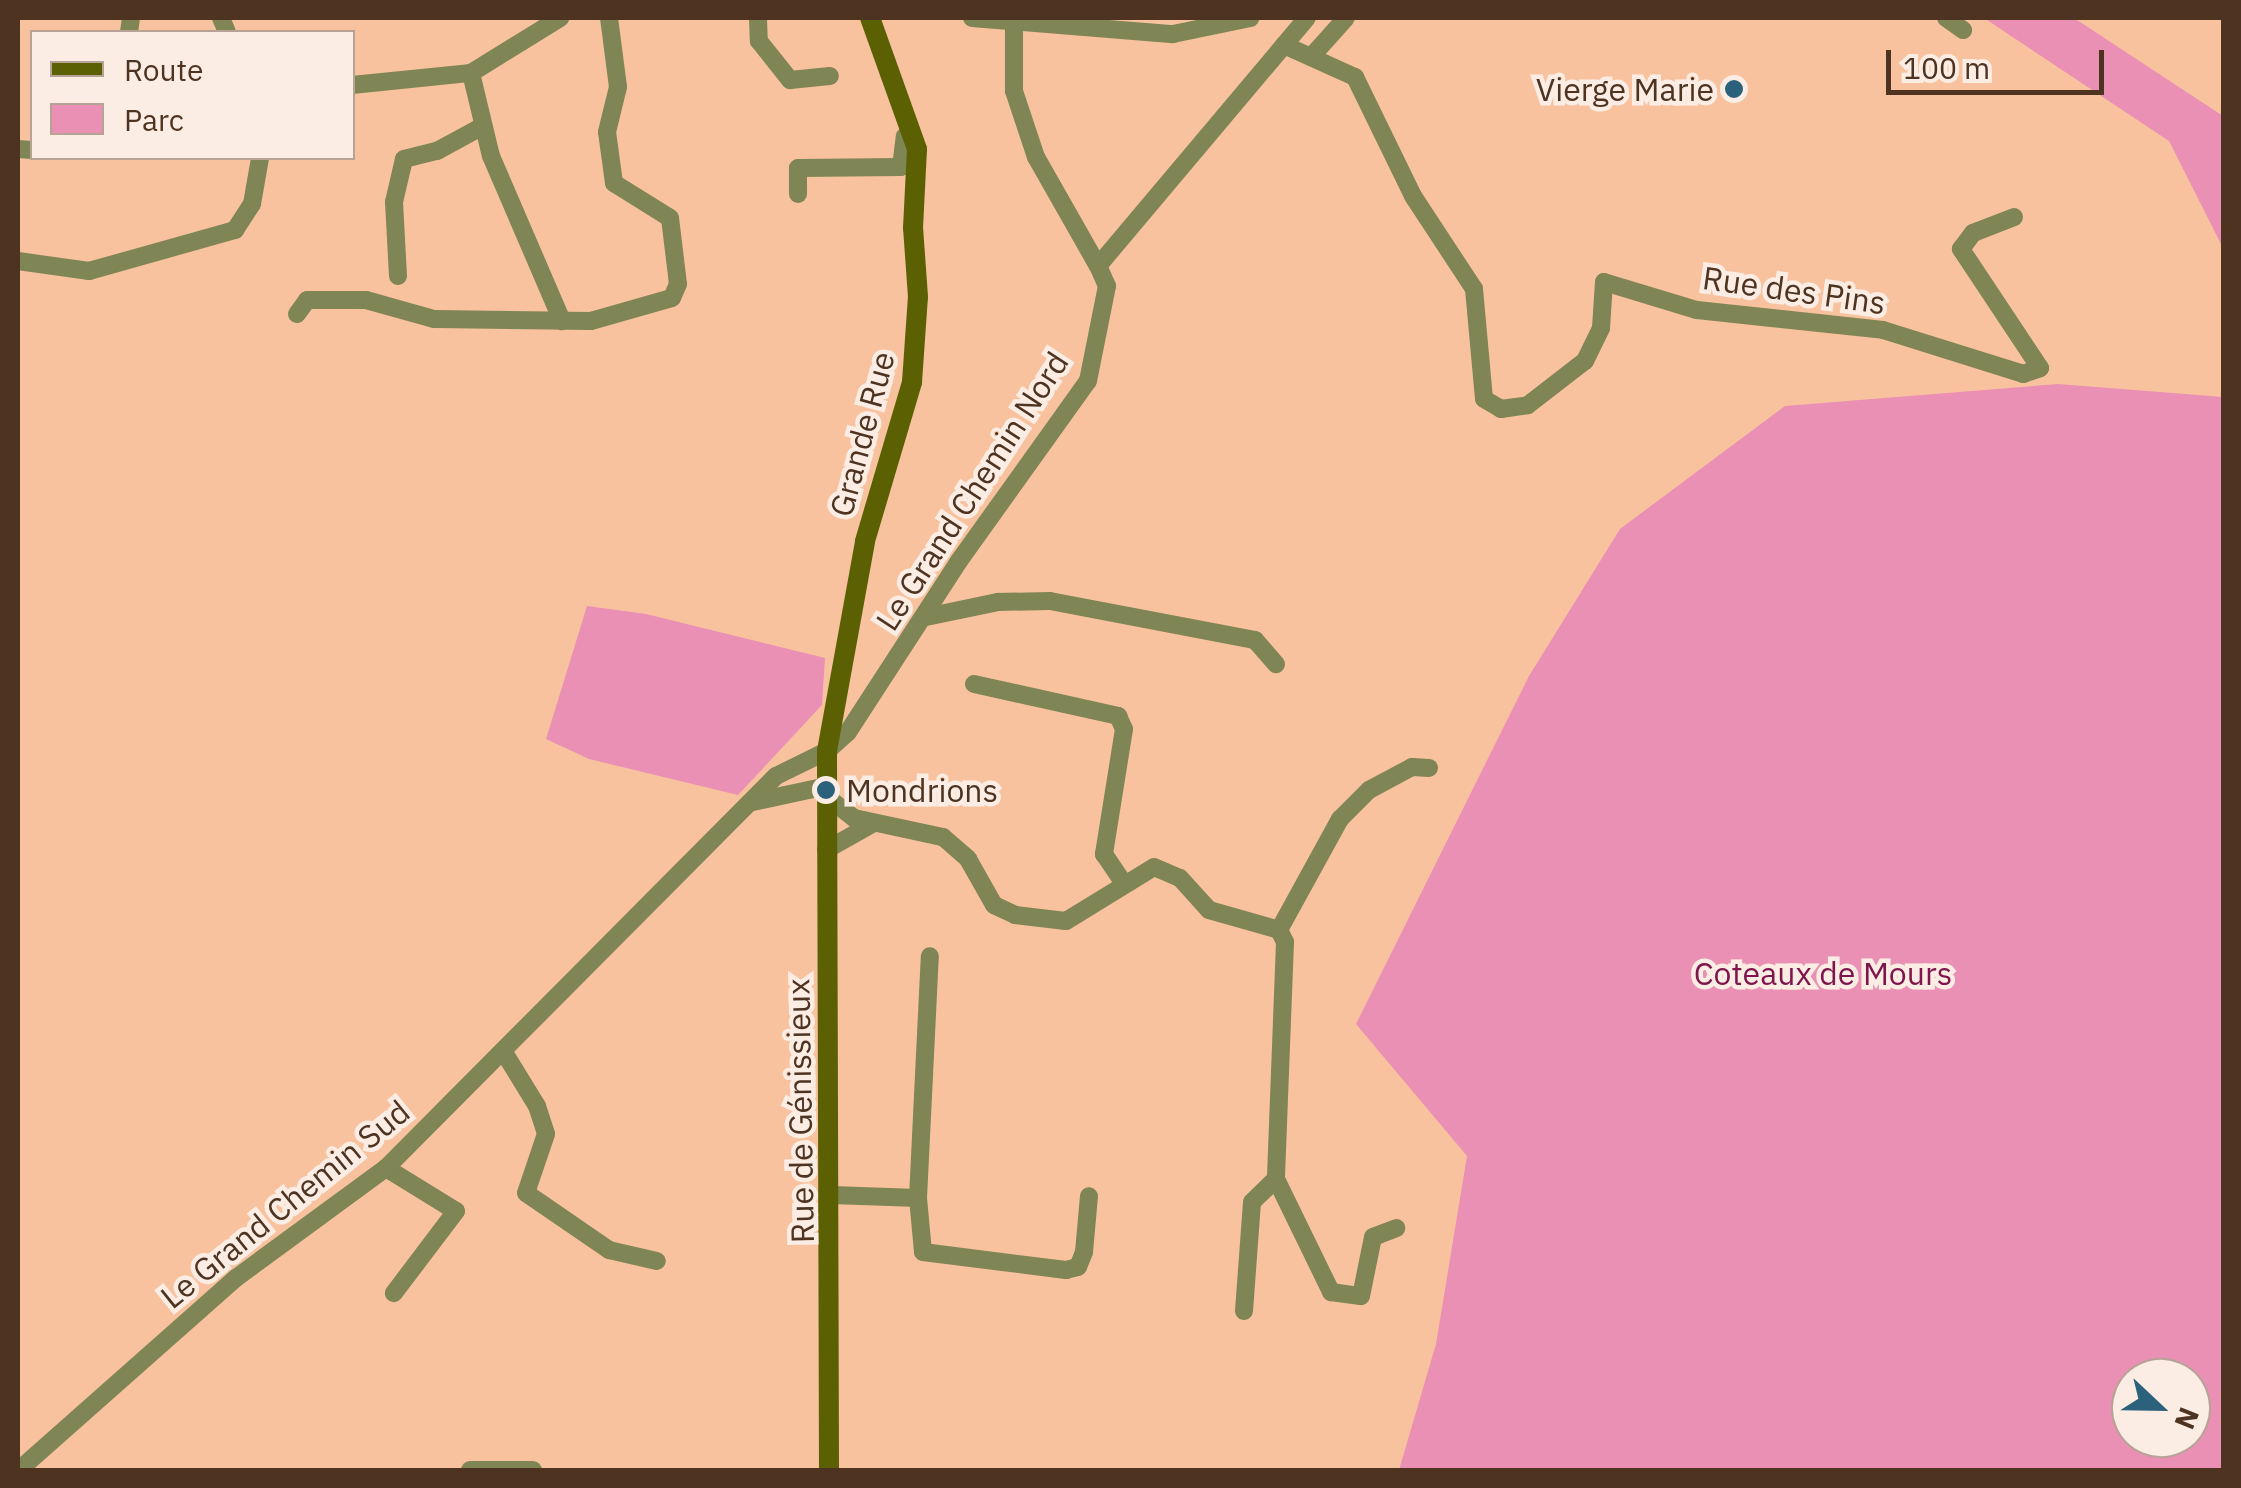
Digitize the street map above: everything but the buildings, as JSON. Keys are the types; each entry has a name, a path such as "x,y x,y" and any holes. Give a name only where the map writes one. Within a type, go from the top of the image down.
{"street":[{"path":"355,85 472,73 557,18"},
{"path":"296,314 306,300 366,300 434,319 591,321 666,301 678,284 670,218 614,184 607,132 618,86 609,18"},
{"path":"758,18 759,41 790,80 830,76"},
{"name":"Grande Rue","path":"827,752 865,541 912,382 917,149 870,18"},
{"path":"972,18 1172,34 1250,18"},
{"path":"1014,24 1014,90 1036,157 1098,266 1306,18"},
{"path":"1311,57 1346,18"},
{"path":"1946,18 1963,30"},
{"name":"Rue des Pins","path":"1284,45 1355,77 1413,196 1474,289 1484,399 1502,410 1528,405 1586,361 1601,328 1604,282 1697,310 1884,330 2023,374 2040,368 1961,249 1973,233 2014,217"},
{"path":"472,73 482,127 562,321"},
{"path":"798,194 798,168 902,167 908,123"},
{"path":"398,276 394,202 404,159 437,151 482,127"},
{"path":"18,261 90,271 235,230 252,204 260,160"},
{"name":"Le Grand Chemin Nord","path":"827,752 848,732 1088,382 1107,286 1098,266"},
{"path":"926,617 998,602 1050,602 1255,640 1276,664"},
{"path":"974,684 1118,716 1124,729 1104,854 1122,882"},
{"name":"Rue de Génissieux","path":"827,752 832,1195 829,1470"},
{"name":"Le Grand Chemin Sud","path":"19,1470 236,1278 386,1168 505,1054 776,776 827,752"},
{"path":"1279,930 1340,818 1369,790 1412,766 1429,768"},
{"path":"748,804 827,791 854,818 943,837 968,859 994,905 1026,917 1066,921 1102,903 1139,871 1166,868 1208,910 1279,930 1285,942 1276,1179 1331,1292 1361,1296 1373,1237 1396,1228"},
{"path":"826,850 874,823"},
{"path":"930,956 918,1198 923,1252 1066,1270 1078,1267 1084,1252 1089,1196"},
{"path":"505,1054 538,1106 546,1134 526,1193 610,1250 657,1262"},
{"path":"386,1168 456,1211 394,1292"},
{"path":"1244,1311 1252,1202 1276,1179"},
{"path":"832,1195 918,1198"},
{"path":"470,1470 533,1470"}],"green space":[{"path":"1984,18 2074,18 2223,116 2223,248 2169,141"},
{"name":"Coteaux de Mours","path":"2058,384 2223,397 2223,1470 1399,1470 1436,1344 1467,1156 1356,1024 1529,676 1620,529 1785,406"},
{"path":"587,606 646,614 825,658 822,705 738,795 589,759 546,739"}],"place":[{"name":"Vierge Marie","path":"1734,89"},
{"name":"Mondrions","path":"826,790"}]}
